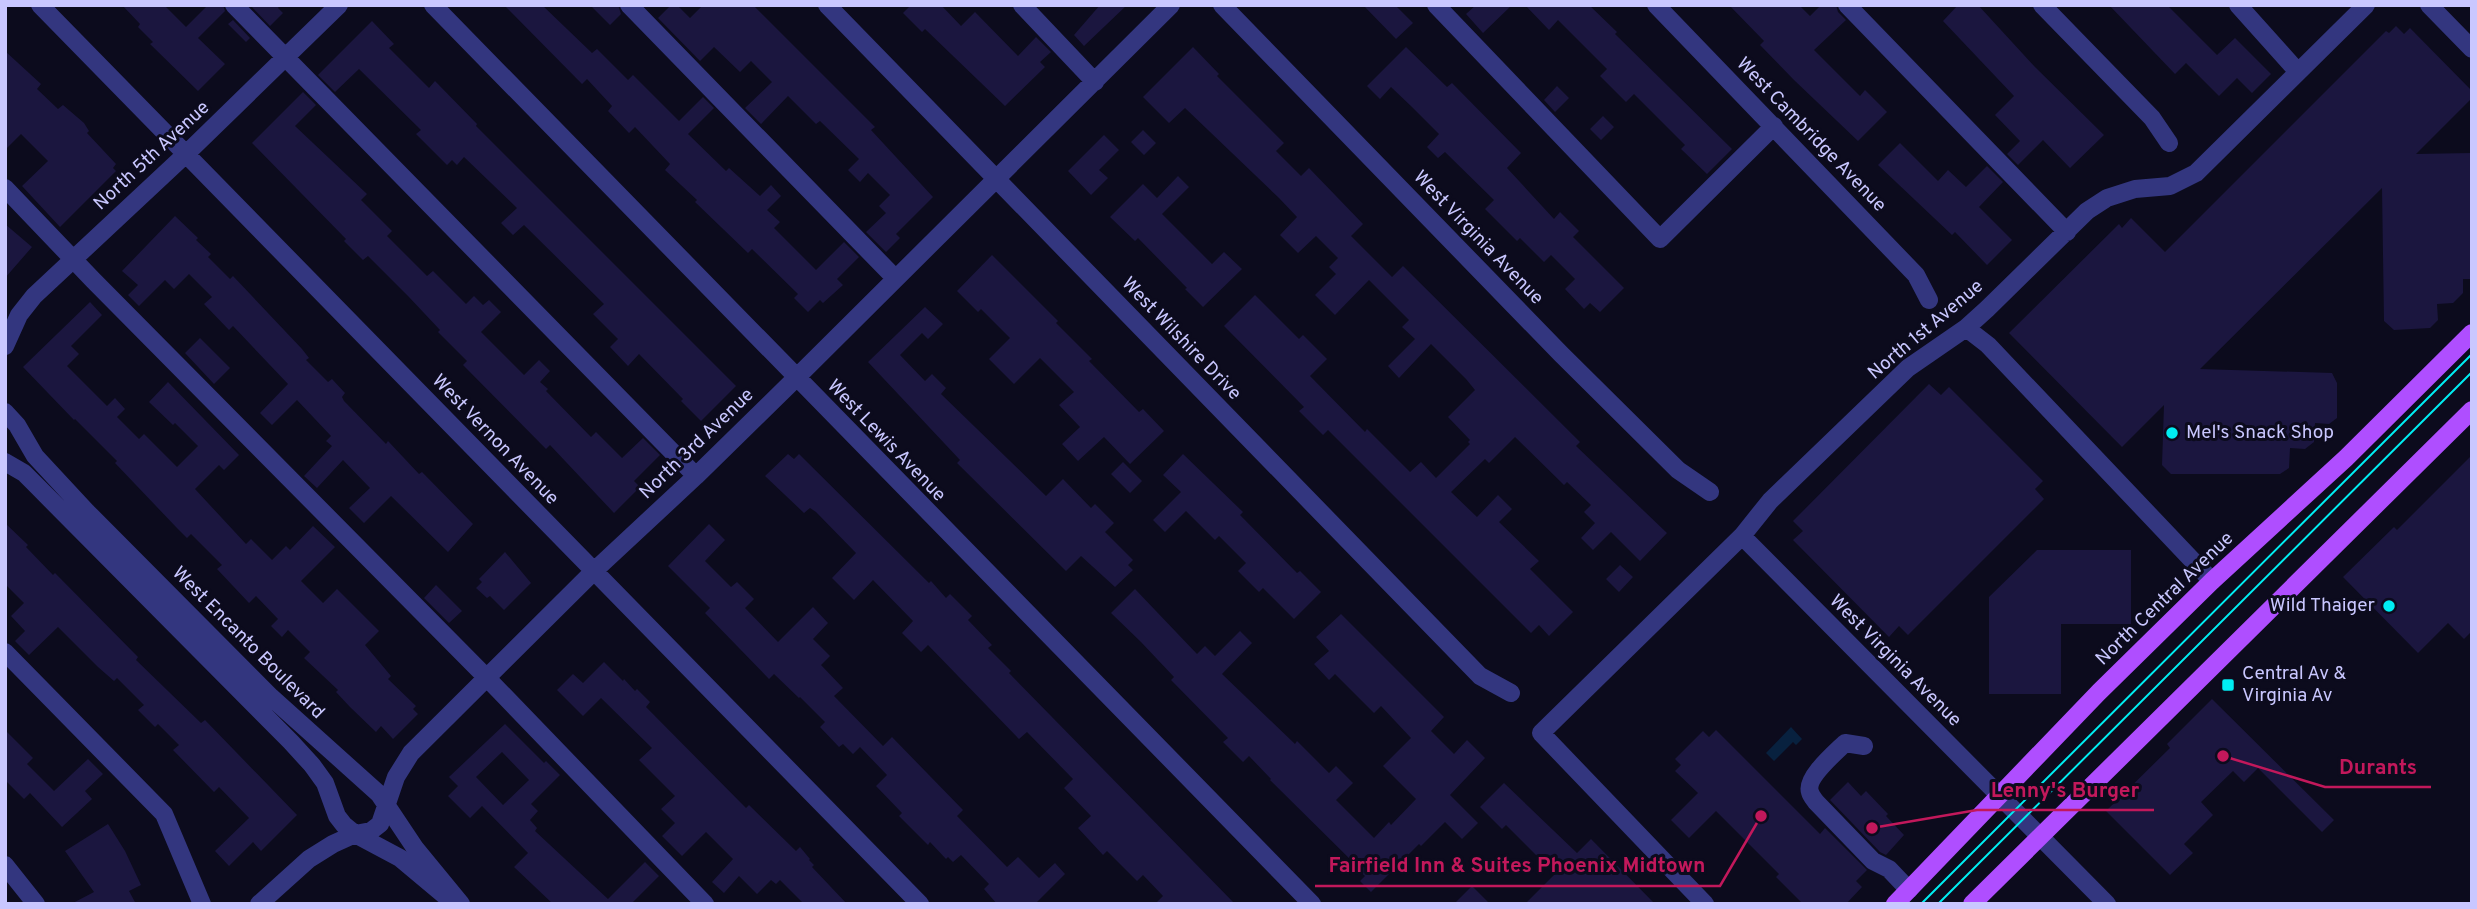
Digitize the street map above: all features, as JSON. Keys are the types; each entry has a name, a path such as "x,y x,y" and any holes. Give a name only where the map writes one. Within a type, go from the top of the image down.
{"main road":[{"name":"North Central Avenue","path":"1895,904 2099,692 2212,581 2346,458 2472,333"},
{"path":"1972,904 2472,410"}],"street":[{"name":"West Vernon Avenue","path":"40,5 919,904"},
{"path":"234,5 696,476"},
{"name":"North 5th Avenue","path":"7,341 25,306 339,5"},
{"name":"West Lewis Avenue","path":"433,5 1312,904"},
{"path":"629,5 895,278"},
{"name":"West Wilshire Drive","path":"827,5 1480,676 1511,693"},
{"path":"1022,5 1095,82"},
{"name":"North 3rd Avenue","path":"260,904 309,859 355,834 371,831 380,824 396,777 411,753 594,571 796,378 1171,5"},
{"name":"West Virginia Avenue","path":"1222,5 1571,364 1678,470 1710,492"},
{"path":"1436,5 1660,239 1774,126"},
{"name":"West Cambridge Avenue","path":"1656,5 1916,275 1929,300"},
{"path":"1847,5 2067,232"},
{"path":"2042,5 2152,118 2169,143"},
{"path":"2238,5 2298,72"},
{"name":"North 1st Avenue","path":"1705,904 1541,733 1742,536 1770,500 1901,375 1966,328 2087,212 2107,198 2135,189 2170,186 2196,173 2366,5"},
{"path":"2429,5 2472,49"},
{"path":"5,188 93,281 487,678 705,904"},
{"path":"1966,328 1988,345 2212,581"},
{"name":"West Encanto Boulevard","path":"5,412 17,425 35,456 87,512 271,698 365,780 386,803 415,848 458,904"},
{"name":"West Encanto Boulevard","path":"5,462 24,473 291,741 325,783 337,816 355,834 400,858 425,881 458,904"},
{"name":"West Virginia Avenue","path":"1742,536 2107,904"},
{"path":"5,652 164,814 202,904"},
{"path":"1864,746 1845,743 1817,772 1809,785 1810,792 1816,802 1873,861 1889,869 1909,890"},
{"path":"5,865 36,904"}],"water":[{"path":"1791,727 1802,739 1796,745 1793,742 1774,761 1766,753"}],"building":[{"path":"122,5 164,5 186,27 208,5 223,5 225,11 198,38 225,64 198,91 150,44 153,42"},
{"path":"250,5 280,5 278,8 283,13 270,26"},
{"path":"504,5 542,5 592,53 597,49 628,80 633,75 679,121 703,97 714,108 688,134 726,171 729,168 760,196 771,185 781,196 767,210 780,222 774,228 816,270 844,242 859,257 837,279 843,285 823,303 820,300 808,312 794,298 798,294 752,249 748,253 665,170 670,164 635,127 629,133 608,111 612,106 587,79 582,84"},
{"path":"590,5 618,5 621,14 610,25"},
{"path":"671,5 677,5 690,18 703,5 753,5 875,127 871,130 933,197 896,234 900,238 886,252 866,232 886,213 879,206 890,195 868,173 860,182 848,170 859,159 820,121 816,124 788,96 761,124 745,108 772,82 751,61 740,72 714,47 700,61 658,18"},
{"path":"911,5 941,5 961,26 975,12 1018,56 1036,37 1051,52 1040,62 1045,67 1005,106 925,29 922,32 903,13"},
{"path":"1100,5 1127,5 1084,46 1074,35"},
{"path":"1363,5 1395,5 1413,23 1396,39"},
{"path":"1476,5 1512,5 1483,33 1466,14"},
{"path":"1525,5 1589,5 1732,149 1707,174 1681,149 1685,145 1634,94 1626,102 1600,76 1607,69 1558,20 1549,30"},
{"path":"1729,5 1799,5 1810,16 1821,5 1836,5 1838,12 1846,20 1814,50 1860,96 1865,90 1887,112 1858,141 1760,45 1764,41"},
{"path":"1958,5 1978,5 2035,67 2104,135 2070,168 2043,140 2018,165 2007,154 2020,141 1995,115 2014,96 1943,21"},
{"path":"2109,5 2167,5 2217,55 2235,38 2271,74 2252,93 2237,78 2219,96 2186,63 2175,74"},
{"path":"233,20 250,38 246,42 228,24"},
{"path":"372,21 394,44 389,48 429,88 435,81 476,126 736,386 701,421 639,354 628,366 610,347 618,339 593,314 604,304 524,225 513,235 501,223 517,208 464,157 457,165 452,160 447,165 416,134 421,130 359,69 335,92 318,75"},
{"path":"2396,26 2404,34 2410,28 2472,91 2472,98 2416,154 2472,153 2472,279 2463,279 2463,293 2453,303 2437,304 2438,320 2430,328 2394,330 2384,321 2382,188 2200,369 2332,373 2337,383 2337,418 2329,424 2315,423 2314,442 2305,449 2290,448 2289,468 2280,474 2171,474 2162,465 2164,405 2122,447 2009,333 2119,224 2122,228 2131,218 2165,252 2386,31 2389,33"},
{"path":"1193,47 1219,74 1217,76 1284,143 1276,151 1301,176 1309,168 1363,224 1351,236 1392,277 1403,266 1580,442 1576,446 1667,533 1640,561 1611,532 1593,550 1581,538 1595,523 1584,512 1591,505 1567,482 1564,485 1515,437 1489,463 1485,459 1451,492 1477,517 1498,495 1512,509 1499,522 1539,561 1530,569 1573,612 1549,636 1539,625 1531,633 1328,430 1323,435 1299,411 1304,407 1224,326 1255,295 1299,339 1303,335 1327,359 1310,376 1365,432 1367,429 1410,472 1421,462 1436,478 1470,444 1470,440 1448,417 1475,390 1466,379 1431,344 1399,378 1388,366 1415,339 1402,327 1409,320 1369,280 1335,315 1315,295 1336,274 1329,267 1338,258 1316,236 1298,253 1280,235 1297,217 1279,198 1185,108 1169,123 1143,97"},
{"path":"1406,47 1447,87 1452,83 1521,153 1507,168 1554,219 1560,212 1579,231 1573,237 1624,288 1600,312 1590,303 1584,309 1565,289 1575,279 1551,255 1544,262 1520,238 1517,241 1485,209 1494,200 1445,152 1438,158 1427,147 1439,134 1412,107 1391,87 1380,99 1367,86"},
{"path":"5,51 41,84 37,89 58,109 63,105 84,123 89,131 87,133 116,164 113,168 116,171 60,227 22,186 48,161 21,134 5,150"},
{"path":"1557,86 1569,98 1555,112 1544,100"},
{"path":"303,92 316,105 295,126 367,194 361,200 392,231 387,236 427,276 433,271 466,304 474,296 483,305 489,300 501,312 481,332 524,375 539,360 550,371 540,382 548,389 546,391 591,437 596,432 622,458 643,438 660,455 634,481 640,487 614,513 550,445 546,449 463,365 467,361 408,296 368,256 363,260 344,241 346,239 252,143"},
{"path":"1603,116 1614,127 1601,140 1590,129"},
{"path":"1143,130 1156,143 1144,155 1131,142"},
{"path":"1104,135 1119,150 1099,170 1108,178 1091,195 1068,171"},
{"path":"1900,143 1938,181 1948,170 1966,187 1987,166 2003,182 1979,207 2012,240 1987,265 1955,232 1952,235 1878,165"},
{"path":"1178,176 1189,187 1162,214 1212,264 1224,252 1242,269 1203,307 1138,238 1135,241 1110,217 1143,184 1157,198"},
{"path":"175,216 211,254 208,257 230,279 233,276 302,349 309,358 306,360 328,382 332,379 345,393 342,397 344,401 386,444 388,441 419,474 422,472 473,524 448,552 391,496 364,523 349,508 370,488 343,460 317,488 304,476 332,446 326,441 331,436 297,400 272,425 260,413 288,384 233,326 229,330 204,304 212,297 189,274 174,289 165,280 139,306 128,295 138,285 122,271"},
{"path":"5,224 32,247 5,278"},
{"path":"992,255 1058,321 1056,323 1092,359 1089,361 1139,412 1143,409 1164,431 1130,464 1104,437 1078,461 1062,444 1080,427 1059,405 1074,392 1040,358 1014,384 989,359 1010,338 981,309 978,312 957,291"},
{"path":"90,302 102,315 71,346 79,354 67,366 107,406 115,398 125,409 117,417 139,439 144,434 177,467 198,446 149,402 168,382 239,455 224,470 219,465 195,489 246,544 251,539 272,560 286,546 290,550 313,526 335,547 301,581 323,603 337,589 379,631 365,645 391,676 388,679 416,706 413,709 418,714 393,739 381,726 376,732 350,707 336,692 338,690 304,658 310,652 288,630 282,637 271,626 278,619 256,596 249,603 217,569 222,565 191,534 187,538 115,463 117,461 23,367"},
{"path":"925,307 943,324 928,339 922,333 900,355 925,381 932,374 946,388 941,394 1046,496 1063,479 1091,508 1095,504 1114,523 1105,532 1133,560 1128,565 1133,570 1115,587 1081,556 1066,571 957,463 960,460 868,362"},
{"path":"200,338 230,368 214,384 185,353"},
{"path":"1929,384 1941,395 1949,387 2043,481 2035,489 2044,499 1908,635 1899,626 1889,637 1793,540 1803,531 1793,521"},
{"path":"788,454 794,459 799,454 929,583 931,581 946,598 950,594 972,616 968,620 992,645 988,648 1011,671 1009,673 1235,904 1155,904 1163,896 1143,875 1137,881 1107,851 1103,855 1078,828 1091,816 1064,788 1073,779 1027,732 1019,739 928,645 921,652 902,633 913,621 873,580 854,600 832,578 856,553 816,512 810,508 804,513 765,476"},
{"path":"1183,454 1243,512 1240,515 1297,573 1300,571 1321,592 1294,619 1263,588 1259,592 1238,571 1246,563 1219,536 1215,540 1186,511 1165,532 1153,520 1181,492 1163,475"},
{"path":"2472,455 2472,631 2464,639 2448,623 2418,653 2343,577 2394,527 2397,530"},
{"path":"1123,462 1142,481 1130,493 1111,474"},
{"path":"5,523 53,575 55,573 138,657 136,660 201,723 205,720 297,815 261,851 253,842 229,866 215,851 249,818 219,787 214,792 173,750 179,745 158,724 155,727 138,710 144,705 117,678 114,681 98,667 58,627 29,655 15,641 25,631 11,616 24,603 5,584"},
{"path":"709,524 725,540 705,561 731,587 737,582 754,599 745,608 778,642 813,607 828,623 813,639 830,656 821,665 843,688 834,696 883,746 892,737 963,810 957,816 1007,867 1018,857 1039,878 1055,863 1065,874 1035,904 997,904 984,889 989,884 961,855 953,862 948,857 946,859 930,842 928,845 899,816 902,813 876,786 887,775 860,747 853,754 843,744 839,747 820,727 825,722 800,697 774,674 769,679 705,613 710,608 668,566"},
{"path":"2037,550 2131,550 2131,624 2061,624 2061,694 1989,694 1989,597"},
{"path":"505,552 531,583 504,610 490,596 487,598 476,588 482,582 479,579"},
{"path":"1620,565 1633,577 1619,592 1606,579"},
{"path":"436,585 462,611 449,623 424,598"},
{"path":"1135,589 1197,654 1205,646 1215,656 1240,631 1252,643 1222,674 1329,773 1336,766 1353,783 1336,800 1374,838 1416,799 1383,766 1411,738 1381,706 1374,713 1335,674 1329,680 1314,664 1329,651 1316,637 1341,614 1444,717 1431,731 1454,754 1467,740 1485,758 1450,795 1478,823 1462,839 1445,822 1371,892 1360,881 1365,876 1357,869 1359,868 1249,756 1243,762 1223,742 1228,738 1171,680 1174,677 1111,613"},
{"path":"604,662 650,702 646,707 746,808 749,805 796,851 800,847 814,865 812,867 847,904 804,904 780,880 776,884 771,880 757,894 739,876 724,893 712,882 733,859 706,832 682,856 662,836 675,823 661,809 675,796 639,760 652,748 601,698 583,716 557,690 573,674 583,683"},
{"path":"2212,699 2334,820 2322,832 2258,768 2244,782 2233,771 2201,802 2213,815 2184,844 2193,853 2170,875 2106,811 2170,748 2167,744"},
{"path":"505,724 560,775 531,804 538,811 530,820 537,828 535,831 608,899 645,862 659,876 631,904 553,904 514,867 528,853 482,806 470,818 448,796 458,786 449,777","holes":["502,752 529,780 503,805 476,777"]},
{"path":"5,730 33,758 27,764 54,791 88,759 103,774 85,791 92,799 62,827 30,793 24,799 5,780"},
{"path":"1716,730 1820,834 1825,828 1867,870 1856,881 1862,887 1846,904 1803,904 1776,877 1779,874 1716,811 1689,838 1671,820 1698,793 1675,771 1681,765 1675,759 1703,731 1709,737"},
{"path":"1848,782 1861,796 1866,791 1904,835 1886,855 1830,800"},
{"path":"1504,783 1577,853 1591,839 1655,904 1525,904 1555,874 1506,825 1502,829 1480,807"},
{"path":"108,824 125,851 141,885 129,891 136,904 71,904 94,892 65,851"},
{"path":"1472,886 1490,904 1454,904"}],"tram line":[{"path":"1921,904 2472,354"},
{"path":"1938,904 2472,372"}],"place":[{"name":"Mel's Snack Shop","path":"2172,433"},
{"name":"Wild Thaiger","path":"2389,606"},
{"name":"Central Av & Virginia Av","path":"2228,685"},
{"name":"Durants","path":"2223,756"},
{"name":"Fairfield Inn & Suites Phoenix Midtown","path":"1761,816"},
{"name":"Lenny's Burger","path":"1872,828"}]}
